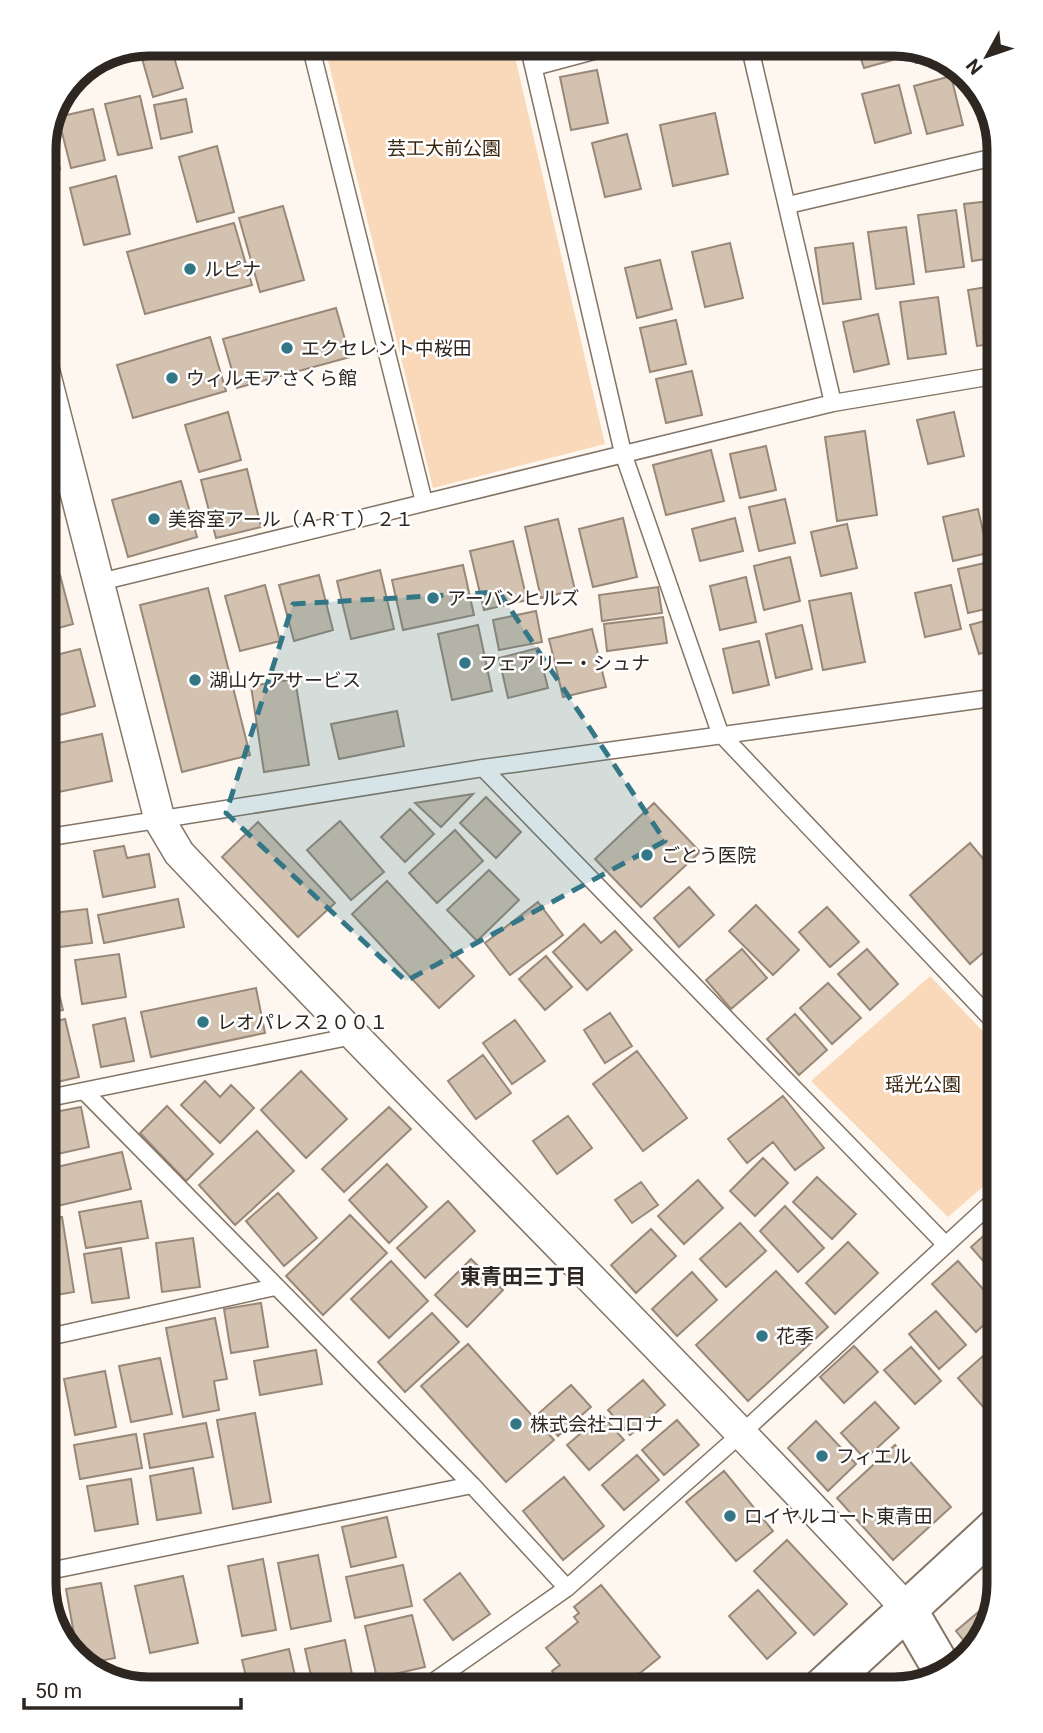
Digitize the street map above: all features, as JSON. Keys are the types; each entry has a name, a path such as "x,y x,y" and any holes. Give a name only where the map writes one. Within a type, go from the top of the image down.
{"street":[{"path":"56,418 160,821 178,853 353,1036 743,1433 907,1609 939,1664"},
{"path":"834,1677 987,1536"}],"lane":[{"path":"313,56 424,502"},
{"path":"531,56 623,453 720,733 987,1014"},
{"path":"534,66 573,56"},
{"path":"751,56 833,403"},
{"path":"788,205 987,159"},
{"path":"100,582 833,403 987,377"},
{"path":"56,836 483,768 720,733 987,699"},
{"path":"483,768 945,1244"},
{"path":"56,1096 353,1036"},
{"path":"84,1091 472,1485 567,1588"},
{"path":"440,1677 567,1588 743,1433 987,1207"},
{"path":"56,1335 275,1287"},
{"path":"56,1570 472,1485"}],"highlighted area":[{"path":"499,592 665,841 406,981 226,813 293,604"}],"green space":[{"name":"芸工大前公園","path":"327,56 515,56 605,444 433,488"},
{"name":"瑶光公園","path":"930,976 987,1035 987,1183 948,1217 811,1081"}],"building":[{"path":"174,56 183,88 153,97 142,57"},
{"path":"860,56 899,56 900,58 864,68"},
{"path":"597,70 608,123 571,130 560,77"},
{"path":"951,76 952,91 955,91 963,125 927,134 914,86"},
{"path":"899,85 911,133 875,143 862,94"},
{"path":"140,96 152,148 118,155 105,104"},
{"path":"186,99 192,132 161,139 154,105"},
{"path":"93,109 105,160 71,168 60,123 63,116"},
{"path":"715,113 728,174 673,186 660,125"},
{"path":"627,134 641,189 605,197 592,143"},
{"path":"217,146 234,212 197,222 179,157"},
{"path":"56,153 60,169 56,170"},
{"path":"116,176 130,234 84,245 70,188"},
{"path":"987,201 987,259 972,261 964,204"},
{"path":"283,206 304,280 260,292 239,218"},
{"path":"956,210 964,267 926,272 918,215"},
{"name":"ルピナ","path":"234,223 252,285 145,314 127,252"},
{"path":"906,227 914,284 876,289 868,232"},
{"path":"730,243 743,298 705,307 692,252"},
{"path":"853,243 861,299 823,304 815,248"},
{"path":"660,260 672,309 637,318 625,268"},
{"path":"987,287 987,345 977,346 968,290"},
{"path":"938,297 946,354 908,359 900,302"},
{"name":"エクセレント中桜田","path":"336,308 350,357 237,388 223,339"},
{"path":"878,314 889,364 854,372 843,322"},
{"path":"676,320 686,364 650,372 640,328"},
{"name":"ウィルモアさくら館","path":"210,337 226,391 133,418 117,365"},
{"path":"692,371 702,415 666,423 656,379"},
{"path":"228,412 241,460 199,472 185,425"},
{"path":"954,412 964,456 928,464 917,420"},
{"path":"865,431 877,515 837,521 825,437"},
{"path":"766,446 776,490 740,498 730,454"},
{"path":"711,450 724,501 666,515 653,465"},
{"path":"247,469 261,527 216,538 201,480"},
{"name":"美容室アール（ＡＲＴ）２１","path":"181,481 197,537 128,557 112,500"},
{"path":"785,499 795,543 759,551 749,507"},
{"path":"978,509 987,553 953,561 943,517"},
{"path":"623,518 637,577 593,587 579,529"},
{"path":"735,518 743,551 700,561 692,529"},
{"path":"558,519 575,590 541,598 525,527"},
{"path":"847,524 857,568 821,576 811,532"},
{"path":"513,541 527,600 484,610 470,551"},
{"path":"790,557 800,601 764,610 754,566"},
{"path":"987,563 987,609 968,613 958,569"},
{"name":"アーバンヒルズ","path":"463,565 474,615 403,630 392,580"},
{"path":"380,570 394,629 351,639 337,581"},
{"path":"60,575 73,624 56,629 56,576"},
{"path":"319,575 333,630 294,641 279,585"},
{"path":"746,577 756,622 720,630 710,586"},
{"path":"265,585 280,641 240,651 225,596"},
{"path":"951,585 961,629 925,637 915,593"},
{"path":"658,587 662,613 602,621 599,595"},
{"name":"湖山ケアサービス","path":"208,588 250,755 182,772 140,605"},
{"path":"851,593 865,662 823,670 809,601"},
{"path":"536,611 542,642 499,650 493,620"},
{"path":"663,617 667,643 607,651 604,624"},
{"path":"987,620 987,652 979,654 970,625"},
{"name":"フェアリー・シュナ","path":"478,625 492,691 452,700 438,634"},
{"path":"802,625 812,669 776,678 766,634"},
{"path":"592,629 606,687 563,697 549,639"},
{"path":"759,641 769,685 733,693 723,649"},
{"path":"538,648 548,688 508,698 499,658"},
{"path":"80,649 95,706 56,716 56,655"},
{"path":"295,679 309,765 264,772 251,686"},
{"path":"397,711 404,746 339,759 331,724"},
{"path":"102,734 112,781 56,793 56,744"},
{"path":"473,794 441,827 415,803"},
{"path":"486,797 521,832 496,858 460,823"},
{"name":"ごとう医院","path":"654,803 700,852 641,907 595,859"},
{"path":"410,809 434,834 405,862 381,837"},
{"path":"340,821 384,872 351,900 307,850"},
{"path":"258,822 335,903 298,937 222,857"},
{"path":"455,830 483,861 437,903 409,873"},
{"path":"970,843 987,863 987,949 970,964 910,895"},
{"path":"124,846 127,858 149,854 155,887 103,897 94,851"},
{"path":"489,870 519,900 477,941 447,910"},
{"path":"387,881 474,976 439,1008 352,914"},
{"path":"689,887 714,915 679,947 654,918"},
{"path":"178,899 184,927 104,943 98,915"},
{"path":"538,902 563,935 510,975 485,943"},
{"path":"756,905 799,950 773,975 729,931"},
{"path":"827,907 859,942 830,967 799,932"},
{"path":"87,909 92,943 56,948 56,913"},
{"path":"584,924 601,943 615,931 632,950 587,990 553,952"},
{"path":"742,949 767,978 731,1009 706,980"},
{"path":"867,949 898,984 870,1010 838,974"},
{"path":"119,954 126,997 82,1004 75,960"},
{"path":"546,956 572,987 545,1010 519,979"},
{"path":"56,981 63,1010 56,1011"},
{"path":"828,983 861,1018 832,1044 800,1008"},
{"name":"レオパレス２００１","path":"256,988 265,1033 151,1057 141,1012"},
{"path":"610,1013 632,1046 605,1063 584,1030"},
{"path":"795,1014 827,1050 799,1075 767,1039"},
{"path":"125,1018 134,1061 101,1067 93,1025"},
{"path":"65,1019 79,1077 56,1082 56,1021"},
{"path":"515,1020 545,1061 512,1084 483,1043"},
{"path":"637,1051 687,1118 643,1151 593,1084"},
{"path":"483,1055 511,1093 476,1119 448,1081"},
{"path":"301,1071 347,1119 306,1158 261,1110"},
{"path":"205,1081 220,1097 231,1085 254,1108 220,1143 181,1105"},
{"path":"783,1096 824,1148 795,1170 773,1142 747,1163 728,1139"},
{"path":"167,1106 213,1154 186,1181 140,1133"},
{"path":"81,1107 89,1147 56,1154 56,1112"},
{"path":"389,1107 411,1129 344,1192 322,1169"},
{"path":"568,1116 592,1148 557,1174 533,1141"},
{"path":"257,1131 294,1171 235,1225 199,1185"},
{"path":"122,1152 131,1189 57,1206 56,1167"},
{"path":"763,1158 788,1183 755,1216 730,1191"},
{"path":"387,1164 427,1207 389,1243 349,1200"},
{"path":"817,1177 856,1214 832,1239 793,1202"},
{"path":"698,1180 723,1208 684,1244 658,1216"},
{"path":"641,1182 658,1205 632,1223 615,1200"},
{"path":"278,1193 317,1238 284,1266 246,1221"},
{"path":"141,1201 148,1238 86,1248 79,1212"},
{"path":"448,1201 475,1231 425,1278 397,1248"},
{"path":"785,1206 824,1248 798,1272 760,1231"},
{"path":"350,1215 387,1253 323,1315 286,1276"},
{"path":"62,1217 74,1292 56,1295 56,1218"},
{"path":"740,1223 766,1251 726,1287 700,1259"},
{"path":"651,1229 676,1256 636,1293 611,1265"},
{"path":"987,1233 987,1265 971,1247"},
{"path":"193,1238 200,1287 162,1292 156,1243"},
{"path":"848,1242 878,1273 835,1314 806,1283"},
{"path":"121,1248 129,1298 92,1303 84,1254"},
{"path":"471,1259 503,1290 467,1327 435,1295"},
{"path":"391,1261 428,1301 389,1338 351,1299"},
{"path":"958,1261 987,1294 987,1322 976,1332 932,1284"},
{"name":"花季","path":"776,1271 828,1327 748,1401 696,1345"},
{"path":"692,1272 717,1300 677,1336 652,1309"},
{"path":"261,1303 268,1347 231,1353 224,1309"},
{"path":"936,1311 966,1345 939,1369 909,1334"},
{"path":"432,1313 459,1342 405,1392 378,1362"},
{"path":"215,1318 227,1379 214,1381 219,1410 183,1417 166,1328"},
{"path":"468,1344 554,1440 506,1482 421,1386"},
{"path":"854,1346 878,1372 844,1403 820,1377"},
{"path":"911,1347 941,1381 915,1404 884,1370"},
{"path":"316,1350 322,1384 260,1395 254,1361"},
{"path":"987,1353 987,1411 958,1378"},
{"path":"160,1358 172,1414 131,1422 119,1366"},
{"path":"105,1371 116,1427 75,1435 64,1379"},
{"path":"643,1380 665,1405 630,1435 608,1410"},
{"path":"571,1385 591,1407 558,1436 539,1413"},
{"path":"875,1402 899,1428 865,1459 841,1433"},
{"path":"255,1413 271,1502 233,1509 217,1420"},
{"path":"602,1415 624,1440 589,1470 567,1445"},
{"path":"677,1420 699,1445 664,1475 642,1450"},
{"name":"フィエル","path":"816,1421 856,1464 828,1491 788,1448"},
{"path":"206,1423 213,1457 150,1468 144,1434"},
{"path":"136,1434 142,1468 80,1479 74,1445"},
{"path":"895,1445 951,1507 893,1560 837,1498"},
{"path":"637,1455 659,1480 624,1510 602,1485"},
{"path":"193,1468 201,1513 157,1520 150,1476"},
{"name":"ロイヤルコート東青田","path":"724,1471 773,1531 736,1561 686,1502"},
{"path":"564,1477 604,1526 563,1560 523,1511"},
{"path":"131,1479 138,1524 95,1531 87,1486"},
{"path":"387,1517 396,1557 351,1567 342,1527"},
{"path":"787,1540 847,1604 814,1635 754,1571"},
{"path":"318,1555 331,1621 291,1629 278,1563"},
{"path":"263,1559 276,1630 242,1636 228,1566"},
{"path":"403,1565 412,1606 355,1618 346,1577"},
{"path":"460,1573 490,1614 453,1640 424,1600"},
{"path":"183,1576 198,1643 150,1653 135,1586"},
{"path":"101,1583 115,1658 98,1661 75,1640 66,1589"},
{"path":"601,1585 660,1657 635,1677 556,1677 552,1671 560,1665 546,1648 578,1622 574,1617 579,1613 574,1607"},
{"path":"758,1590 796,1633 767,1659 729,1616"},
{"path":"984,1607 975,1630 966,1643 956,1631"},
{"path":"412,1615 425,1667 377,1677 365,1626"},
{"path":"345,1640 353,1677 311,1677 305,1649"},
{"path":"289,1649 295,1677 246,1677 242,1660"}],"place":[{"name":"ルピナ","path":"190,269"},
{"name":"エクセレント中桜田","path":"287,348"},
{"name":"ウィルモアさくら館","path":"172,378"},
{"name":"美容室アール（ＡＲＴ）２１","path":"154,519"},
{"name":"アーバンヒルズ","path":"433,598"},
{"name":"フェアリー・シュナ","path":"465,663"},
{"name":"湖山ケアサービス","path":"195,680"},
{"name":"ごとう医院","path":"647,855"},
{"name":"レオパレス２００１","path":"203,1022"},
{"name":"花季","path":"762,1336"},
{"name":"株式会社コロナ","path":"516,1424"},
{"name":"フィエル","path":"822,1456"},
{"name":"ロイヤルコート東青田","path":"730,1516"}],"district":[{"name":"東青田三丁目","path":"523,1277"}]}
